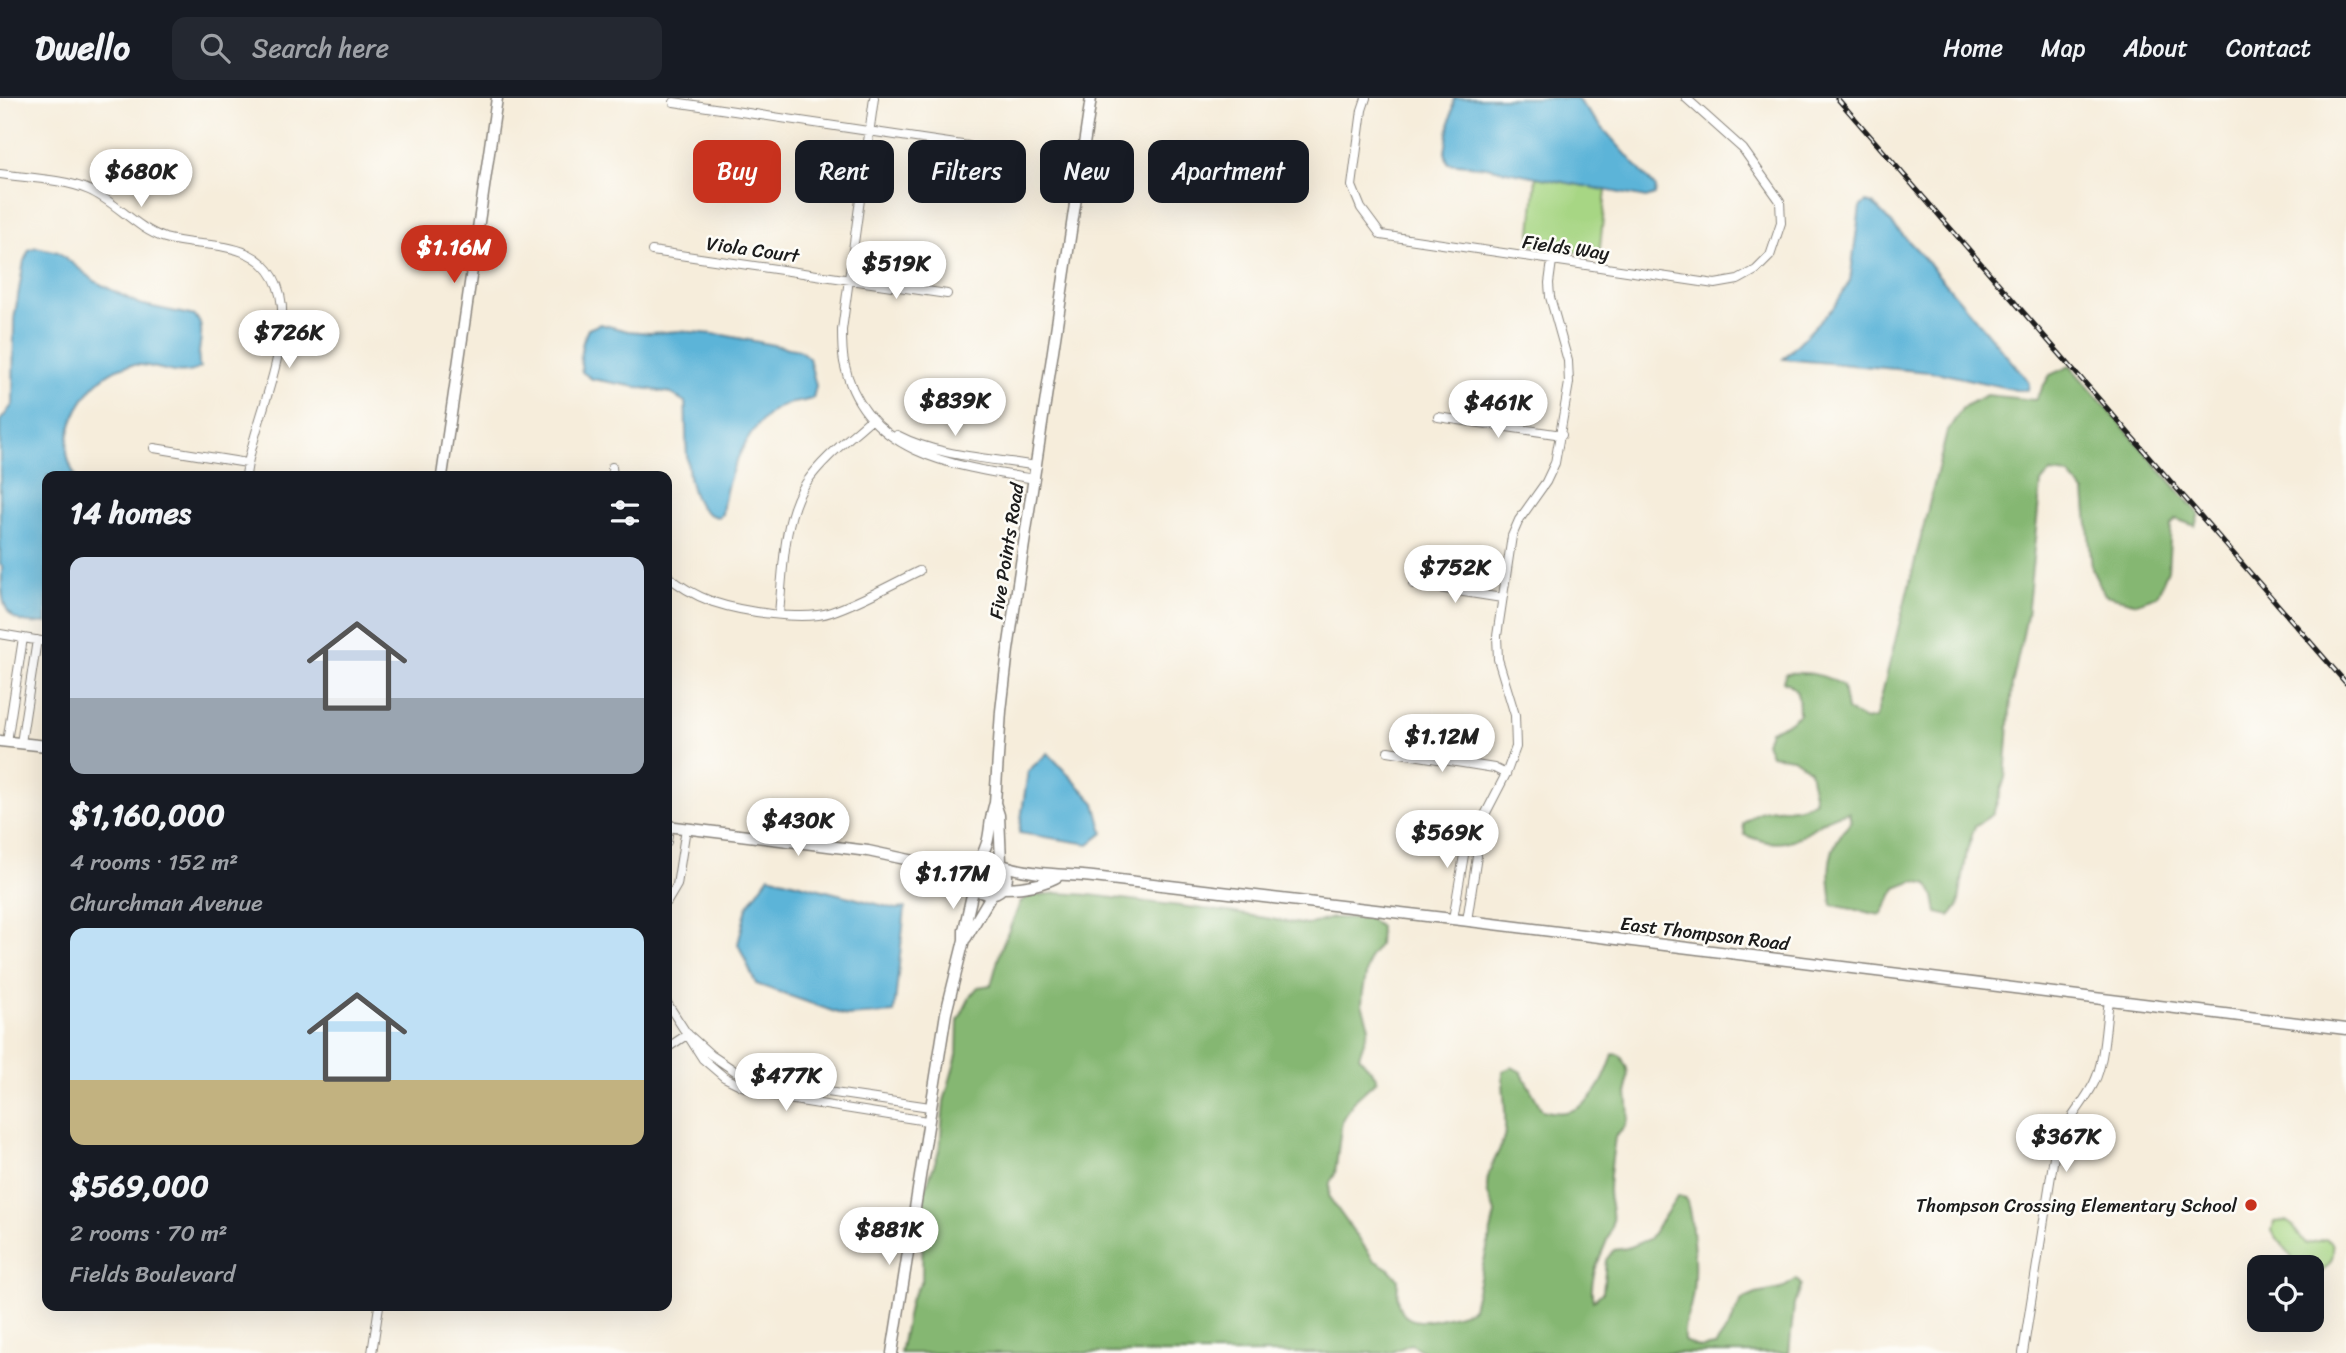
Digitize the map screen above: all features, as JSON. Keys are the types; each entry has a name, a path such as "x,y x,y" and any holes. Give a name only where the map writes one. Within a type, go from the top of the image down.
{"main road":[{"path":"443,471 497,98"},
{"name":"Five Points Road","path":"978,861 988,845 990,816 995,803 1008,650 1091,98"},
{"path":"4,741 42,745"},
{"name":"Five Points Road","path":"995,803 999,815 1003,864"},
{"path":"672,826 868,851 933,865 978,861 990,857 1003,864 1007,877 964,940"},
{"path":"978,861 971,870 970,876 974,885 980,891 997,891"},
{"name":"East Thompson Road","path":"1003,864 1027,872 1051,872 1453,919 2346,1029"},
{"path":"933,865 940,871 974,885"},
{"name":"East Thompson Road","path":"997,891 1052,881 1060,875"},
{"path":"892,1353 946,1013 974,885"}],"street":[{"path":"874,98 842,330 844,362 855,395 871,419 888,435 909,448 948,463 1035,479"},
{"name":"Fields Way","path":"1366,98 1352,186 1361,208 1381,235 1715,284 1738,280 1756,270 1770,256 1781,223 1780,201 1743,149 1686,98"},
{"path":"674,102 930,140"},
{"path":"0,173 76,185 103,197 149,232 168,239 236,250 254,258 268,271 279,291 283,320 273,376 246,471"},
{"name":"Viola Court","path":"652,251 947,294"},
{"path":"1453,919 1465,849 1506,774 1516,747 1517,725 1497,651 1502,598 1513,536 1520,520 1552,472 1558,455 1570,372 1549,298 1552,261"},
{"path":"1438,416 1562,435"},
{"path":"871,419 915,445 1037,466"},
{"path":"779,614 793,509 805,484 824,462 871,419"},
{"path":"154,448 247,463"},
{"path":"672,579 690,592 713,602 745,610 812,617 831,612 919,571"},
{"path":"1413,584 1502,598"},
{"path":"0,635 42,641"},
{"path":"4,741 23,638"},
{"path":"21,743 37,640"},
{"path":"1388,751 1494,768 1506,774"},
{"path":"672,893 677,885 686,828"},
{"path":"1467,921 1477,856 1474,836"},
{"path":"2023,1353 2055,1150 2066,1124 2094,1083 2109,1001"},
{"path":"672,1010 703,1059 724,1077 742,1086 765,1094 928,1121"},
{"path":"688,1034 711,1055 735,1071 752,1078 930,1107"},
{"path":"672,1045 688,1034"},
{"path":"850,1109 852,1096"},
{"path":"372,1353 378,1311"}],"green space":[{"path":"1536,177 1606,190 1599,256 1530,244"},
{"path":"2070,366 2199,514 2195,526 2176,519 2171,525 2168,570 2157,596 2137,603 2105,595 2092,569 2085,493 2069,475 2050,473 2041,482 2027,616 2012,685 2005,778 1993,814 1975,826 1967,851 1958,907 1950,916 1937,913 1934,896 1928,884 1914,881 1896,888 1881,915 1832,905 1830,860 1837,841 1851,822 1849,812 1821,823 1791,841 1779,843 1745,835 1743,824 1755,814 1799,807 1815,801 1810,770 1793,758 1771,755 1766,742 1770,731 1790,722 1799,714 1796,690 1783,681 1786,673 1816,675 1836,682 1843,686 1847,710 1865,720 1876,718 1947,432 1963,407 1986,395 2035,400 2050,375"},
{"path":"1058,893 1229,912 1307,925 1332,918 1369,918 1380,927 1379,945 1369,958 1363,992 1362,1004 1369,1027 1359,1056 1377,1080 1354,1101 1342,1120 1329,1197 1374,1260 1389,1269 1398,1279 1398,1303 1407,1317 1420,1321 1434,1320 1464,1313 1473,1308 1495,1214 1487,1192 1487,1181 1504,1137 1503,1071 1512,1067 1521,1072 1542,1110 1569,1111 1580,1107 1597,1090 1613,1054 1620,1055 1627,1070 1629,1117 1615,1137 1609,1184 1612,1222 1594,1273 1593,1301 1603,1292 1606,1260 1614,1250 1649,1239 1678,1196 1686,1198 1691,1222 1694,1265 1693,1292 1684,1341 1700,1348 1715,1346 1731,1323 1742,1300 1781,1289 1797,1279 1801,1285 1794,1305 1789,1353 1426,1353 1411,1344 1390,1353 900,1353 910,1301 922,1280 923,1196 940,1148 944,1101 957,1055 958,1021 978,987 991,985 1001,949 1021,901 1031,896"},
{"path":"2286,1221 2292,1225 2306,1244 2325,1239 2332,1243 2333,1256 2325,1269 2324,1255 2290,1255 2272,1231 2274,1222"}],"water":[{"path":"1454,98 1576,98 1656,188 1655,195 1646,198 1486,167 1448,163 1445,152"},
{"path":"1866,202 1873,204 1918,251 2029,382 2028,390 2016,390 1940,373 1783,359 1834,307 1850,281 1860,207"},
{"path":"36,247 58,252 96,282 139,304 195,316 201,328 200,368 183,373 131,365 106,376 86,397 72,423 67,450 73,471 42,471 42,623 20,621 8,611 4,604 0,564 0,421 13,404 14,319 24,261 29,250"},
{"path":"600,324 650,333 681,331 723,335 799,350 809,358 816,386 813,398 777,408 756,428 739,455 727,485 722,514 718,517 706,512 697,501 691,486 686,450 685,402 670,393 592,379 582,372 582,345 586,334 588,329"},
{"path":"1048,753 1095,803 1103,833 1089,844 1019,833 1028,771"},
{"path":"769,876 896,909 905,908 894,1013 846,1016 756,984 738,944 747,907"}],"railway":[{"path":"1837,98 2346,683"}],"place":[{"name":"Thompson Crossing Elementary School","path":"2251,1205"}]}
